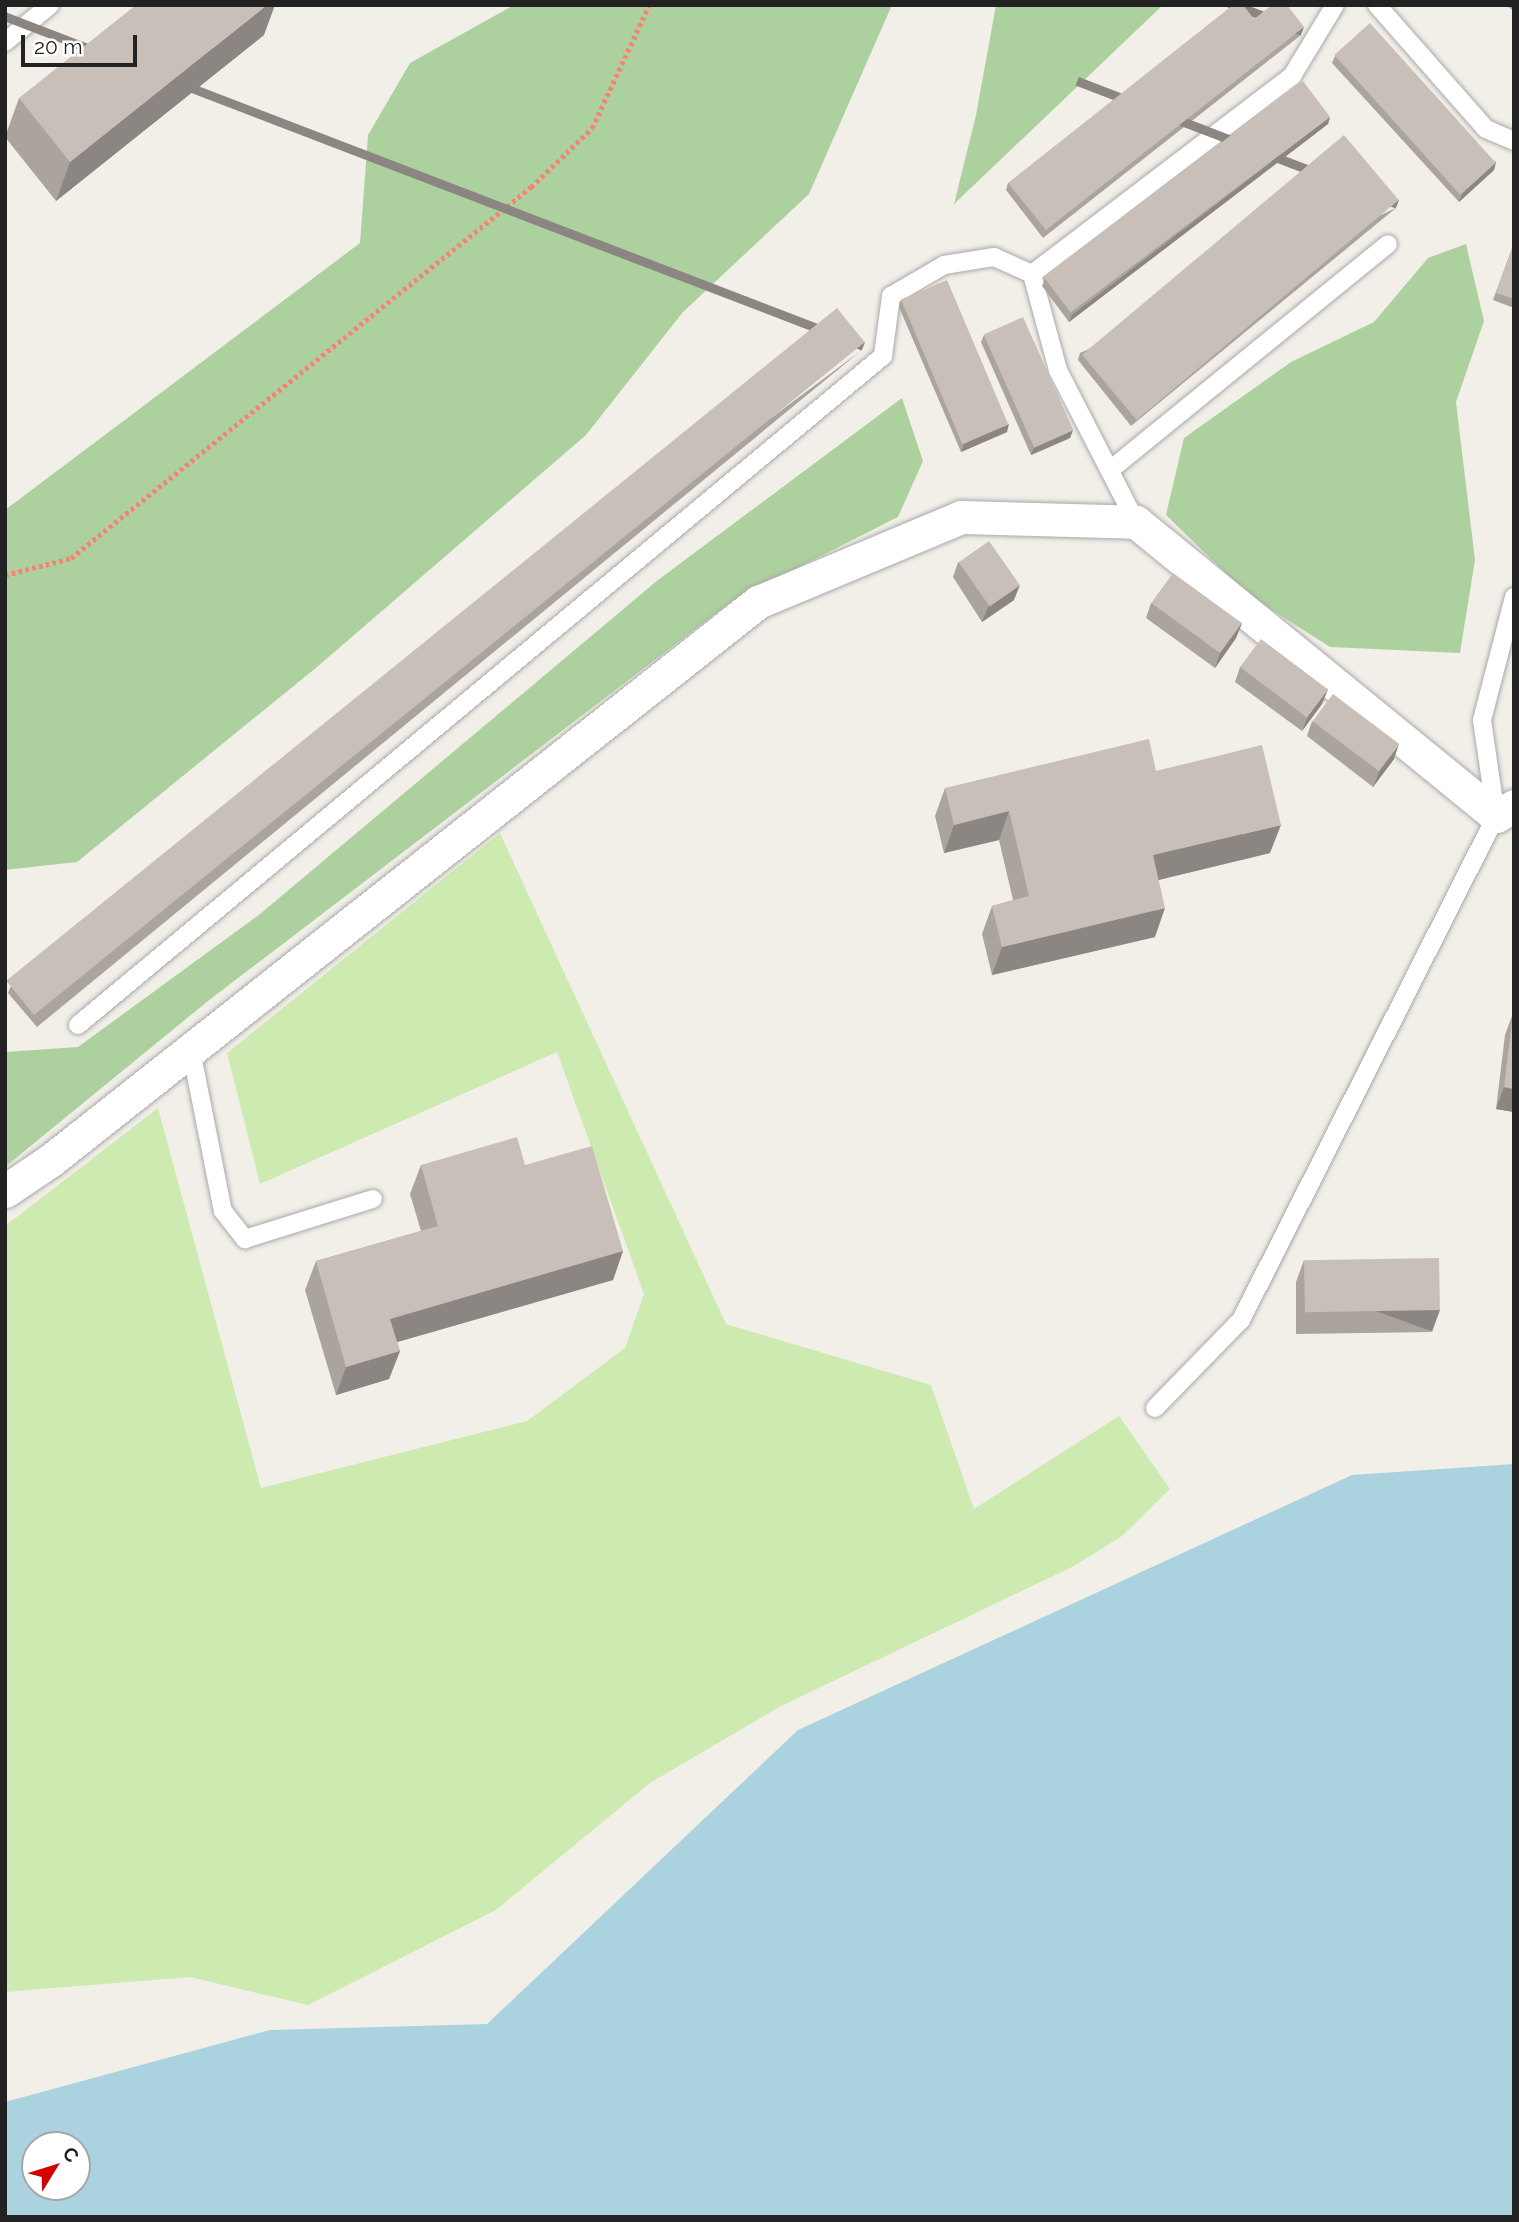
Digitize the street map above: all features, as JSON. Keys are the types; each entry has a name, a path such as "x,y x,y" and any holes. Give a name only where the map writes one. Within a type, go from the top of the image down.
{"street":[{"path":"5,1191 191,1050 758,602 961,517 1136,522 1505,811"}],"lane":[{"path":"5,42 50,5"},
{"path":"1032,274 1292,76 1335,5"},
{"path":"1377,5 1486,129 1514,141"},
{"path":"1110,470 1388,244"},
{"path":"78,1025 884,356 891,296 944,265 982,258 994,257 1032,274"},
{"path":"1032,274 1058,370 1136,522"},
{"path":"1155,1408 1241,1320 1505,811 1482,720 1514,597"},
{"path":"191,1050 223,1211 245,1238 373,1199"}],"path":[{"path":"5,575 71,558 531,187 592,128 649,5"}],"green space":[{"path":"514,5 892,5 809,194 683,312 586,435 317,667 77,862 5,870 5,510 360,243 368,135 410,63"},
{"path":"996,5 1163,5 954,204 976,115"},
{"path":"1466,244 1484,321 1456,402 1475,560 1460,653 1330,647 1247,594 1166,515 1184,438 1291,362 1374,322 1428,258"},
{"path":"902,398 923,461 898,517 732,601 208,1001 5,1167 5,1052 78,1047 260,914 658,580"},
{"path":"500,833 726,1324 931,1385 974,1509 1119,1416 1170,1489 1122,1536 1074,1566 781,1706 650,1783 496,1910 308,2005 190,1977 5,1992 5,1226 158,1108 261,1488 527,1421 625,1348 644,1294 557,1052 260,1184 227,1053"}],"water":[{"path":"1514,1464 1514,2217 5,2217 5,2102 270,2030 487,2024 798,1730 1352,1475"}],"building":[{"path":"136,5 267,5 70,162 19,98"},
{"path":"1233,5 1243,5 1254,19 1272,5 1287,5 1304,27 1046,230 1008,183"},
{"path":"1370,23 1496,163 1460,195 1334,55"},
{"path":"1303,81 1330,117 1071,313 1043,277"},
{"path":"1344,135 1399,200 1137,420 1082,355"},
{"path":"1514,243 1514,299 1496,293"},
{"path":"947,280 1008,425 962,444 901,300"},
{"path":"837,308 865,342 34,1015 6,981"},
{"path":"1023,317 1073,430 1034,448 984,334"},
{"path":"989,541 1020,585 990,606 959,562"},
{"path":"1173,573 1242,623 1220,653 1151,603"},
{"path":"1261,639 1328,690 1307,718 1240,667"},
{"path":"1333,694 1399,744 1379,771 1313,721"},
{"path":"1149,739 1156,771 1262,745 1281,825 1153,855 1165,908 1002,947 992,906 1029,896 1009,811 954,825 945,788"},
{"path":"1514,1013 1514,1089 1504,1087"},
{"path":"517,1137 525,1165 592,1146 623,1251 390,1319 400,1351 346,1367 316,1261 438,1226 421,1165"},
{"path":"1439,1258 1440,1310 1305,1312 1304,1260"}]}
